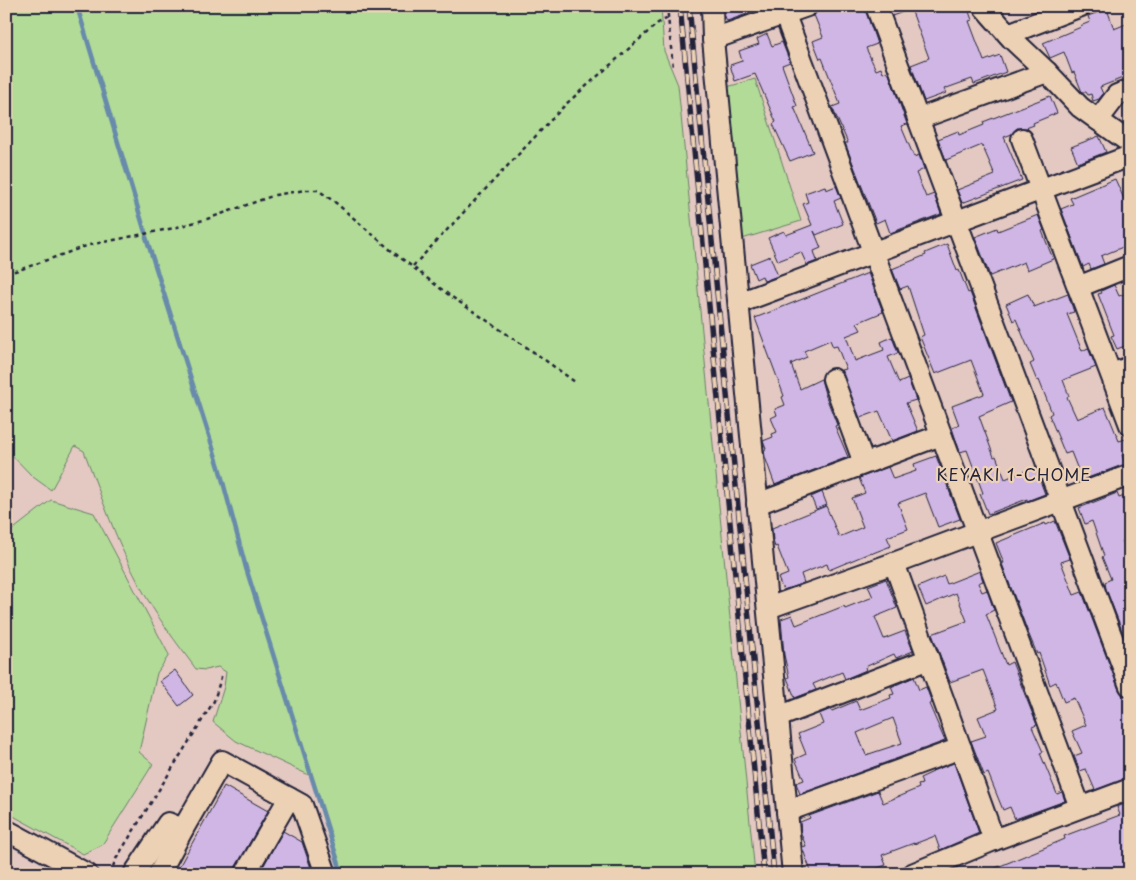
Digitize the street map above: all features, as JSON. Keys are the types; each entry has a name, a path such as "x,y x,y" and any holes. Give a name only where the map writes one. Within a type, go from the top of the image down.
{"street":[{"path":"712,6 713,39 793,874"},
{"path":"713,39 807,6"},
{"path":"876,6 1130,686"},
{"path":"983,6 1080,107 1130,143"},
{"path":"1008,34 1080,6"},
{"path":"785,15 1080,807"},
{"path":"918,119 1047,72"},
{"path":"1098,120 1117,95 1130,90"},
{"path":"1022,139 1078,287 1121,371 1130,425"},
{"path":"739,303 1130,156"},
{"path":"1078,287 1130,266"},
{"path":"833,379 864,463"},
{"path":"758,504 941,435"},
{"path":"768,608 1130,475"},
{"path":"894,563 994,840"},
{"path":"778,717 929,660"},
{"path":"787,811 961,748"},
{"path":"159,874 222,761 302,805 326,874"},
{"path":"912,874 994,840 1130,789"},
{"path":"245,874 289,798"},
{"path":"134,874 168,823 183,829"},
{"path":"6,830 87,874"}],"path":[{"path":"667,6 673,68"},
{"path":"412,266 566,104 658,23 668,18"},
{"path":"6,273 89,245 174,228 275,196 304,190 318,190 449,295 575,382"},
{"path":"110,874 116,859 214,701 222,674"}],"green space":[{"path":"6,6 661,6 664,51 678,85 755,874 343,874 311,776 236,741 213,722 224,687 226,672 218,667 206,670 196,669 166,629 140,586 124,553 84,451 75,446 51,490 33,477 6,449"},
{"path":"755,79 801,221 742,239 727,87"},
{"path":"51,500 94,513 169,655 157,673 139,752 153,764 102,845 83,854 6,812 6,535"}],"building":[{"path":"724,6 770,6 727,21 724,14"},
{"path":"832,6 864,6 877,44 866,48 876,70 881,68 883,73 888,71 907,124 901,126 914,157 919,155 924,169 916,173 926,197 934,194 941,214 890,233 885,219 876,223 845,143 848,143 832,107 840,104 822,58 820,59 813,41 823,37 814,15"},
{"path":"889,6 967,6 972,20 969,21 984,61 1000,55 1006,72 974,84 972,79 944,89 946,93 924,101 911,65 929,58 911,9 892,16"},
{"path":"1107,9 1114,29 1126,24 1130,32 1130,75 1100,87 1103,94 1099,99 1093,101 1091,94 1088,95 1086,92 1082,92 1064,52 1050,58 1043,43 1081,27 1090,22 1088,16"},
{"path":"767,34 772,46 782,42 790,62 782,65 797,106 794,107 813,152 790,161 773,124 776,122 755,74 735,81 730,65 742,61 739,51 759,44 757,39"},
{"path":"1050,96 1057,113 1026,128 1017,128 1012,134 1004,137 1022,180 962,203 957,190 995,175 982,145 946,160 938,139 958,131 959,135 984,125 983,122"},
{"path":"1099,136 1106,152 1078,163 1071,147"},
{"path":"1115,179 1125,201 1130,198 1130,244 1101,256 1104,264 1091,269 1089,264 1083,267 1061,209 1073,204 1070,198"},
{"path":"825,186 826,190 836,186 841,198 834,201 843,224 816,235 814,231 821,248 814,251 817,261 807,265 801,252 778,261 768,238 784,231 786,235 812,225 803,204 808,202 805,193"},
{"path":"1038,215 1053,259 1027,270 1024,262 990,276 975,237 997,228 998,231"},
{"path":"947,244 957,271 959,270 968,293 970,292 1011,402 979,416 994,457 996,456 1005,479 1035,467 1045,494 988,514 980,494 983,493 967,450 960,452 952,428 959,425 952,406 984,394 971,360 935,374 920,337 924,335 908,286 900,289 892,269"},
{"path":"770,256 778,276 764,281 762,276 756,279 750,264"},
{"path":"868,273 883,312 857,323 861,330 846,336 855,361 884,350 881,342 892,337 898,353 888,357 899,383 908,379 916,400 906,403 918,431 892,441 879,411 860,418 841,370 846,369 837,346 833,347 830,340 804,351 807,357 791,364 800,389 821,379 837,425 835,426 848,457 775,485 765,457 764,450 766,449 763,441 773,437 772,434 777,432 771,418 777,415 775,409 785,405 782,397 784,396 755,318"},
{"path":"1114,285 1119,296 1130,292 1130,344 1117,349 1111,336 1114,335 1098,294"},
{"path":"1028,294 1034,307 1068,294 1074,312 1067,314 1082,351 1088,348 1096,367 1063,380 1069,396 1067,397 1077,419 1105,407 1119,441 1126,439 1130,449 1130,452 1122,455 1125,464 1082,480 1071,452 1065,454 1049,415 1052,413 1039,380 1037,381 1030,364 1034,362 1016,319 1013,321 1006,304"},
{"path":"936,456 960,519 938,527 925,493 898,503 908,529 887,537 891,546 829,570 827,564 801,574 804,583 783,590 778,578 788,574 777,546 775,547 772,528 826,506 839,537 863,527 852,498 865,493 859,478 888,467 893,479 916,471 914,464"},
{"path":"822,492 827,505 816,509 811,497"},
{"path":"1117,493 1119,498 1130,494 1130,538 1122,541 1130,560 1130,651 1106,589 1105,582 1111,579 1102,557 1104,556 1092,521 1085,524 1079,508"},
{"path":"1055,521 1070,559 1061,562 1074,595 1082,592 1119,690 1123,695 1130,698 1130,777 1095,790 1086,769 1080,771 1074,756 1082,753 1072,731 1086,725 1074,698 1064,702 1056,682 1050,685 1039,653 1037,654 1027,630 996,543 1045,523 1046,525"},
{"path":"980,571 983,581 978,583 982,592 987,590 994,610 986,614 1006,665 1012,662 1037,725 1032,727 1043,752 1040,753 1057,794 1062,792 1065,801 1015,819 1010,807 1003,810 988,773 984,775 971,741 986,736 978,717 998,709 983,670 950,682 932,634 967,621 956,593 926,606 918,587 944,576 947,584"},
{"path":"886,579 897,608 875,617 884,639 905,631 913,651 896,658 894,654 865,667 866,670 845,679 842,672 813,684 816,690 795,698 787,678 789,677 784,655 781,619 792,615 796,625 844,606 845,608 873,597 868,586"},
{"path":"175,670 193,695 179,706 160,681"},
{"path":"914,677 919,690 926,687 932,703 929,704 945,741 800,794 796,783 804,780 795,759 806,754 798,734 823,724 819,714 831,709 832,711 856,701 860,710 891,698 890,695 894,694 891,687","holes":["893,718 902,743 866,755 857,733"]},
{"path":"954,763 979,833 940,850 935,836 914,843 882,855 886,865 867,872 865,868 851,874 812,874 802,847 806,846 801,834 800,822 810,818 809,816 878,791 883,803 919,788 918,785 922,784 920,778 932,771"},
{"path":"224,786 268,811 233,874 175,874"},
{"path":"1130,802 1130,874 981,874 1065,839 1064,836 1120,815 1117,807"},
{"path":"283,831 302,842 313,874 259,874"}],"waterway":[{"path":"77,6 145,232"},
{"path":"146,237 219,467 246,568 342,874"}],"railway":[{"path":"680,6 764,874"},
{"path":"689,6 774,874"}],"district":[{"name":"KEYAKI 1-CHOME","path":"1014,474"}]}
